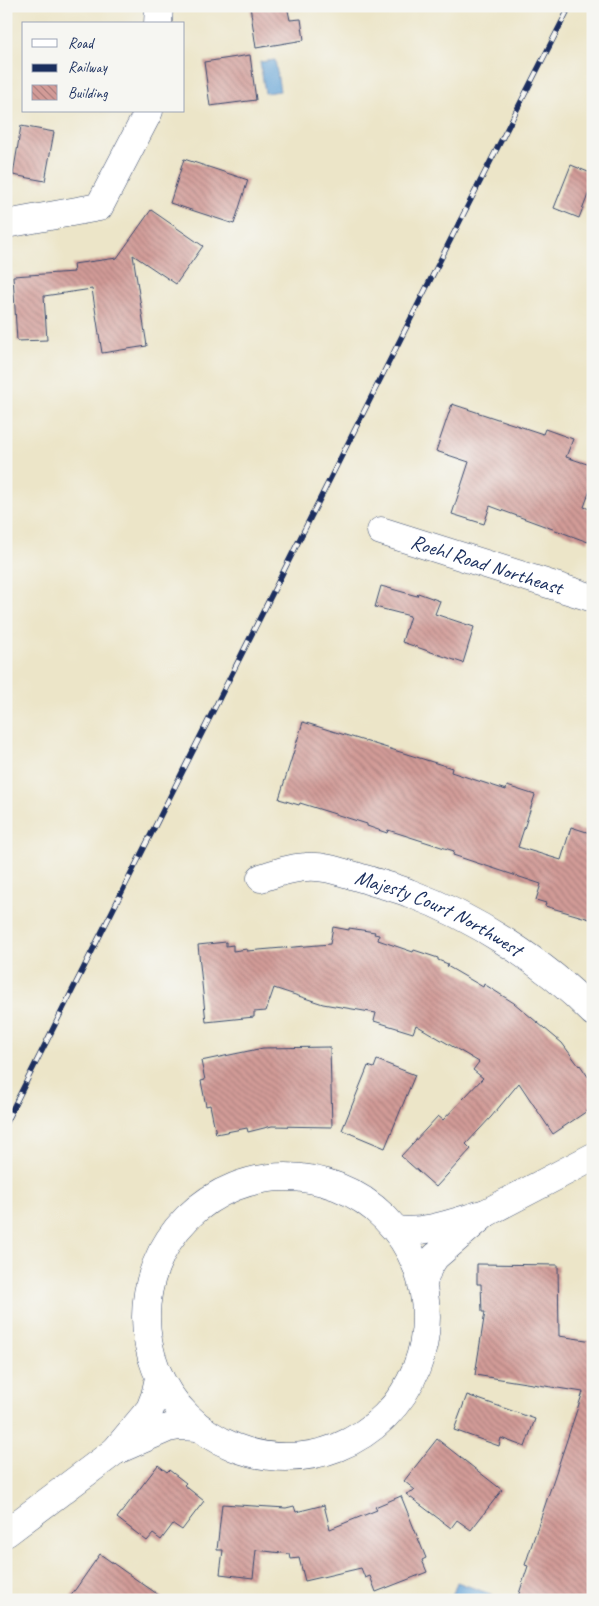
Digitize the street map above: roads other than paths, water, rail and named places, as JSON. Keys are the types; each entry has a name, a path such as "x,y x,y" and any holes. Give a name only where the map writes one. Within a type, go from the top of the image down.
{"street":[{"path":"158,22 159,6"},
{"path":"6,224 98,207 148,112"},
{"name":"Roehl Road Northeast","path":"381,531 593,598"},
{"name":"Majesty Court Northwest","path":"262,878 284,870 307,866 328,869 408,892 447,909 517,951 561,982 593,1012"},
{"path":"396,1230 409,1232 424,1230 486,1213 593,1157"},
{"path":"276,1177 321,1181 343,1189 363,1200 381,1213 396,1230 414,1258 422,1283 427,1321 423,1352 408,1388 395,1407 373,1429 346,1445 316,1455 285,1458 253,1454 224,1443 197,1427 175,1404 159,1378 150,1356 145,1312 148,1289 154,1267 161,1254 177,1228 193,1212 211,1198 231,1188 253,1181 276,1177"},
{"path":"422,1283 435,1257 486,1213"},
{"path":"6,1533 115,1451 150,1409 156,1396 159,1378"},
{"path":"115,1451 168,1428 179,1426 197,1427"}],"water":[{"path":"275,60 280,91 265,93 260,62"},
{"path":"457,1582 493,1595 491,1600 451,1600"}],"railway":[{"path":"6,1122 570,6"}]}
